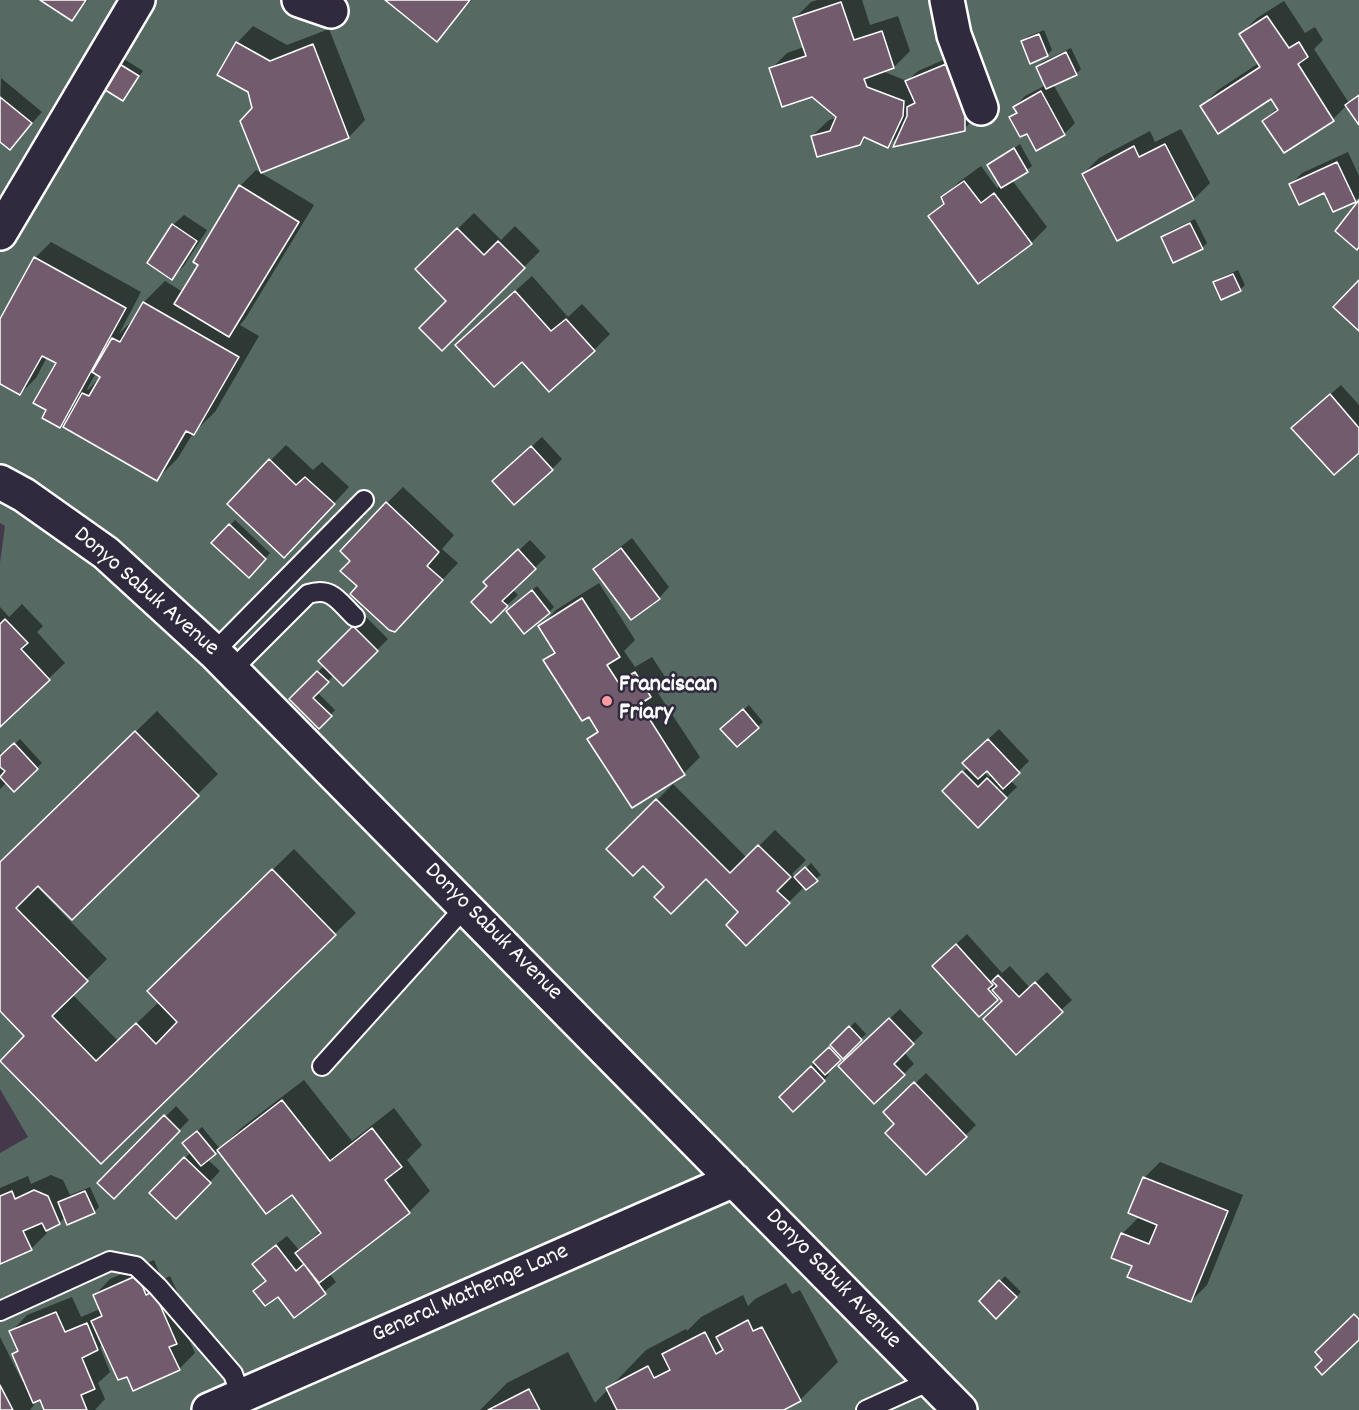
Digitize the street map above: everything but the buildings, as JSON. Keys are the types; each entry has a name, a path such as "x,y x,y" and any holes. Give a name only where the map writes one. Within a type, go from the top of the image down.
{"street":[{"path":"4,216 138,0"},
{"path":"299,0 331,11"},
{"path":"946,0 954,35 981,108"},
{"name":"Donyo Sabuk Avenue","path":"0,482 24,495 106,553 223,661 960,1410"},
{"name":"General Mathenge Lane","path":"209,1410 734,1180"}],"lane":[{"path":"223,661 364,501"},
{"path":"223,661 308,594 319,590 329,592 355,617"},
{"path":"322,1066 466,906"},
{"path":"0,1311 110,1262 136,1266 158,1287 233,1374 241,1396"},
{"path":"866,1410 930,1381"}],"green space":[{"path":"0,0 1359,0 1359,1410 0,1410 0,1153 28,1137 0,1089 0,563 5,526 0,523"}],"place":[{"name":"Franciscan Friary","path":"607,701"}]}
